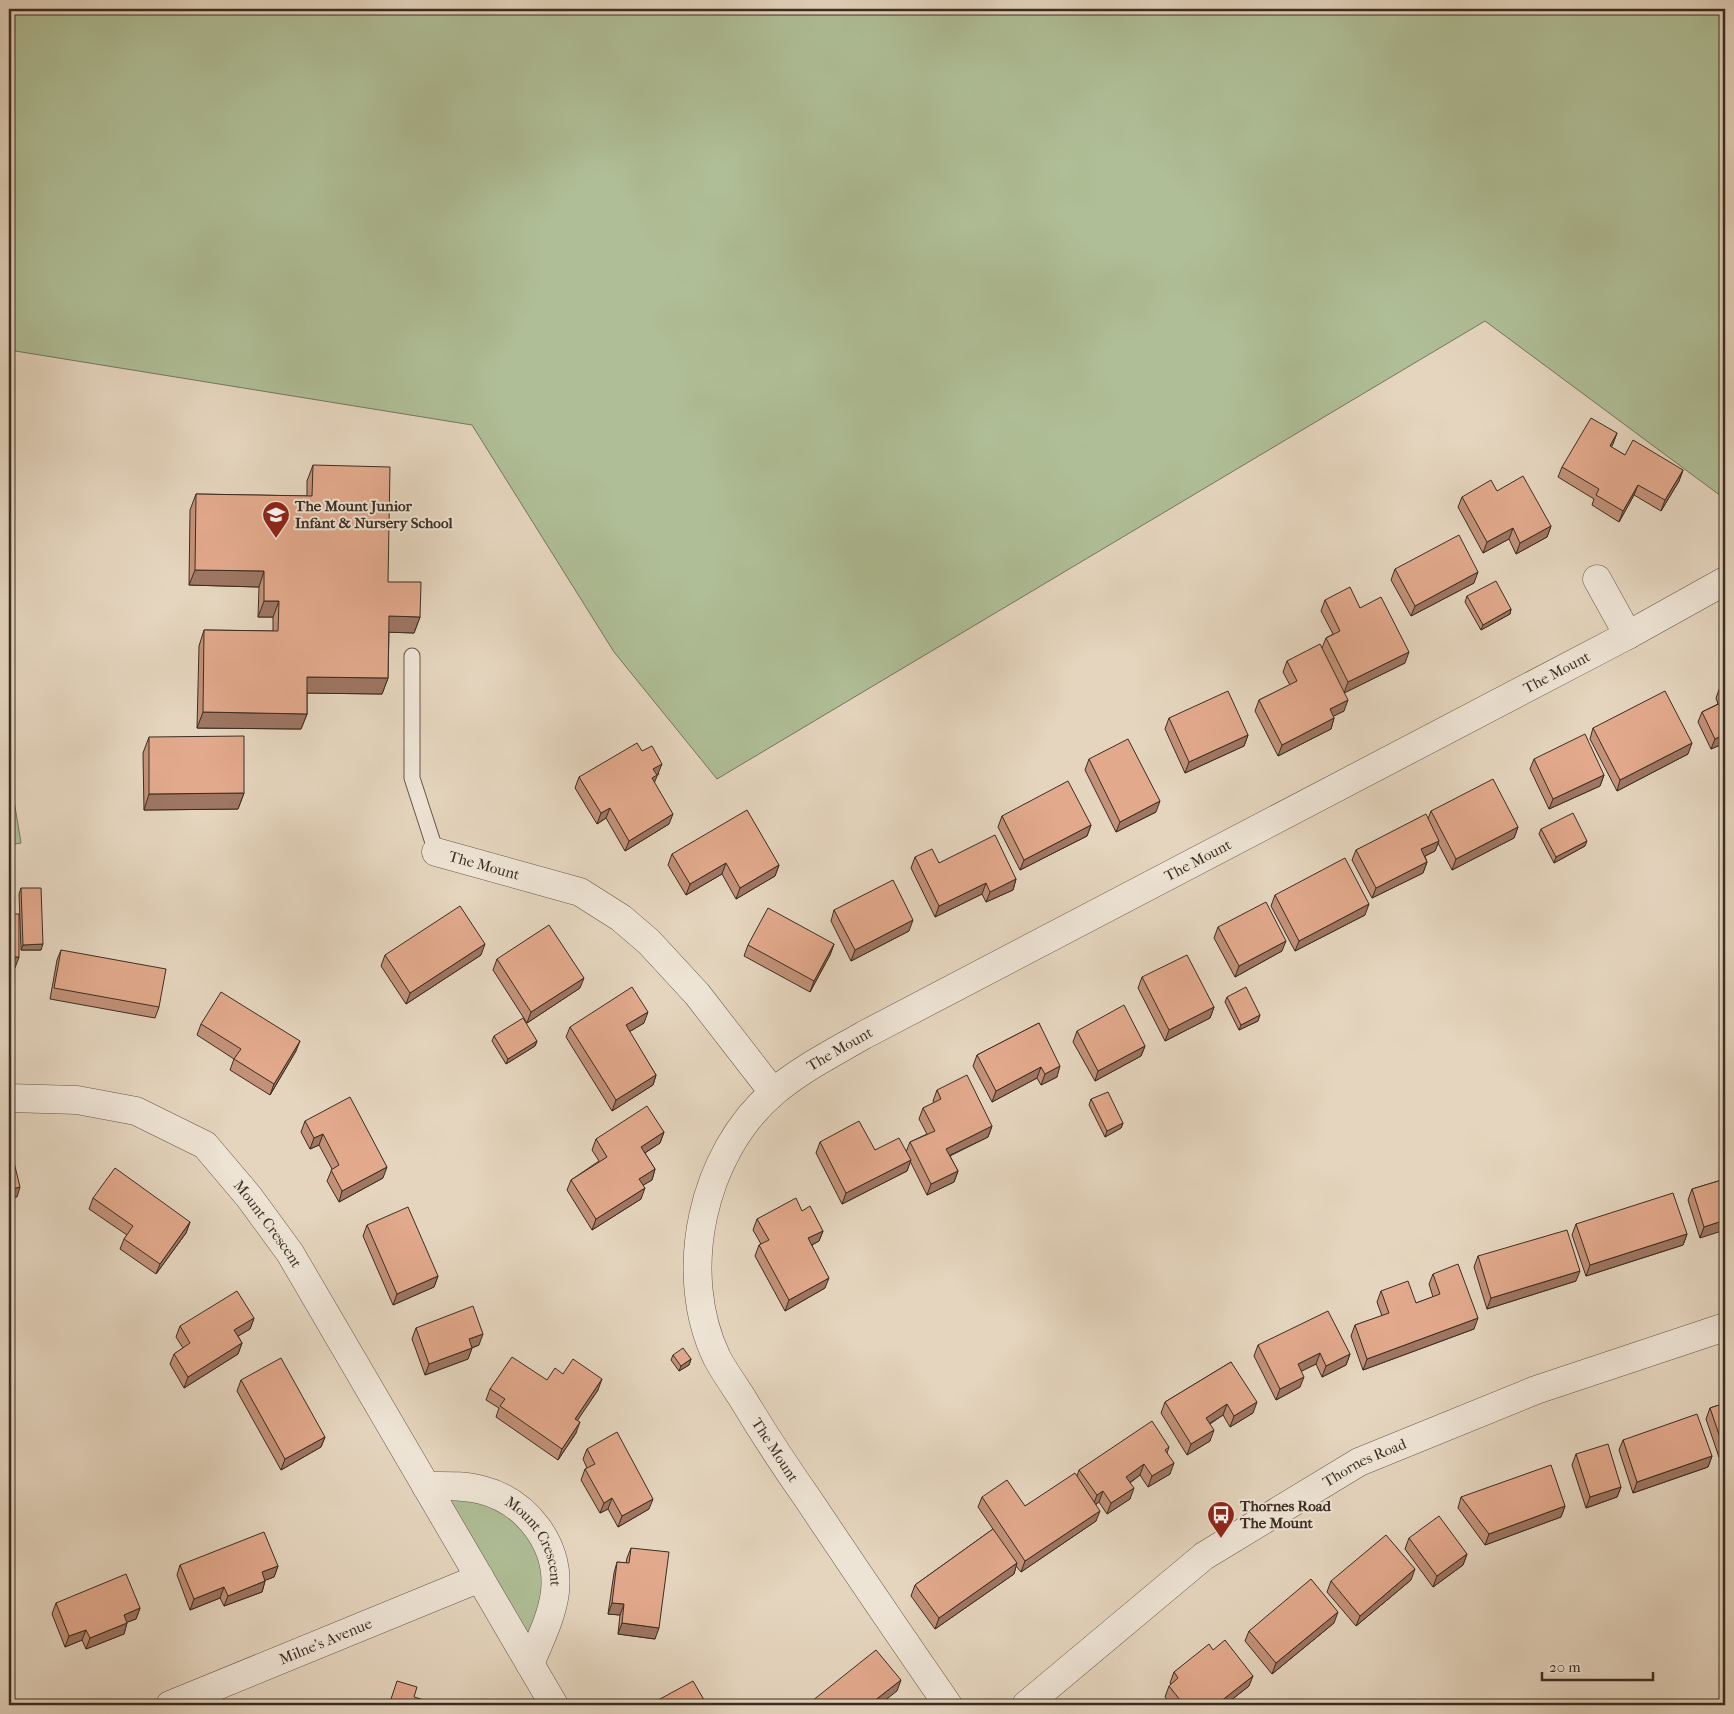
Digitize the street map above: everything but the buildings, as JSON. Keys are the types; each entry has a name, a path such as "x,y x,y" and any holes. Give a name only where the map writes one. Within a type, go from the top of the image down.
{"street":[{"path":"1597,579 1628,635"},
{"name":"The Mount","path":"948,1705 765,1436 717,1358 704,1321 698,1286 698,1245 706,1202 722,1161 744,1123 773,1092 812,1064 864,1035 1628,635 1725,582"},
{"name":"The Mount","path":"436,852 580,892 621,918 649,942 697,994 773,1092"},
{"name":"Mount Crescent","path":"9,1098 77,1100 136,1111 205,1145 249,1197 290,1253 554,1705"},
{"name":"Thornes Road","path":"1026,1705 1204,1556 1359,1462 1536,1390 1725,1327"},
{"name":"Mount Crescent","path":"426,1486 453,1485 483,1490 504,1499 527,1514 544,1537 555,1565 555,1594 545,1628 530,1664"},
{"name":"Milne's Avenue","path":"170,1705 480,1578"}],"lane":[{"path":"412,656 412,778 436,852"}],"green space":[{"path":"9,9 1725,9 1725,499 1485,321 717,779 614,652 472,425 9,350"},
{"path":"9,770 21,843 9,845"},
{"path":"426,1486 483,1490 555,1565 530,1664"}],"place":[{"name":"The Mount Junior Infant & Nursery School","path":"276,539"},
{"name":"Thornes Road The Mount","path":"1221,1539"}]}
